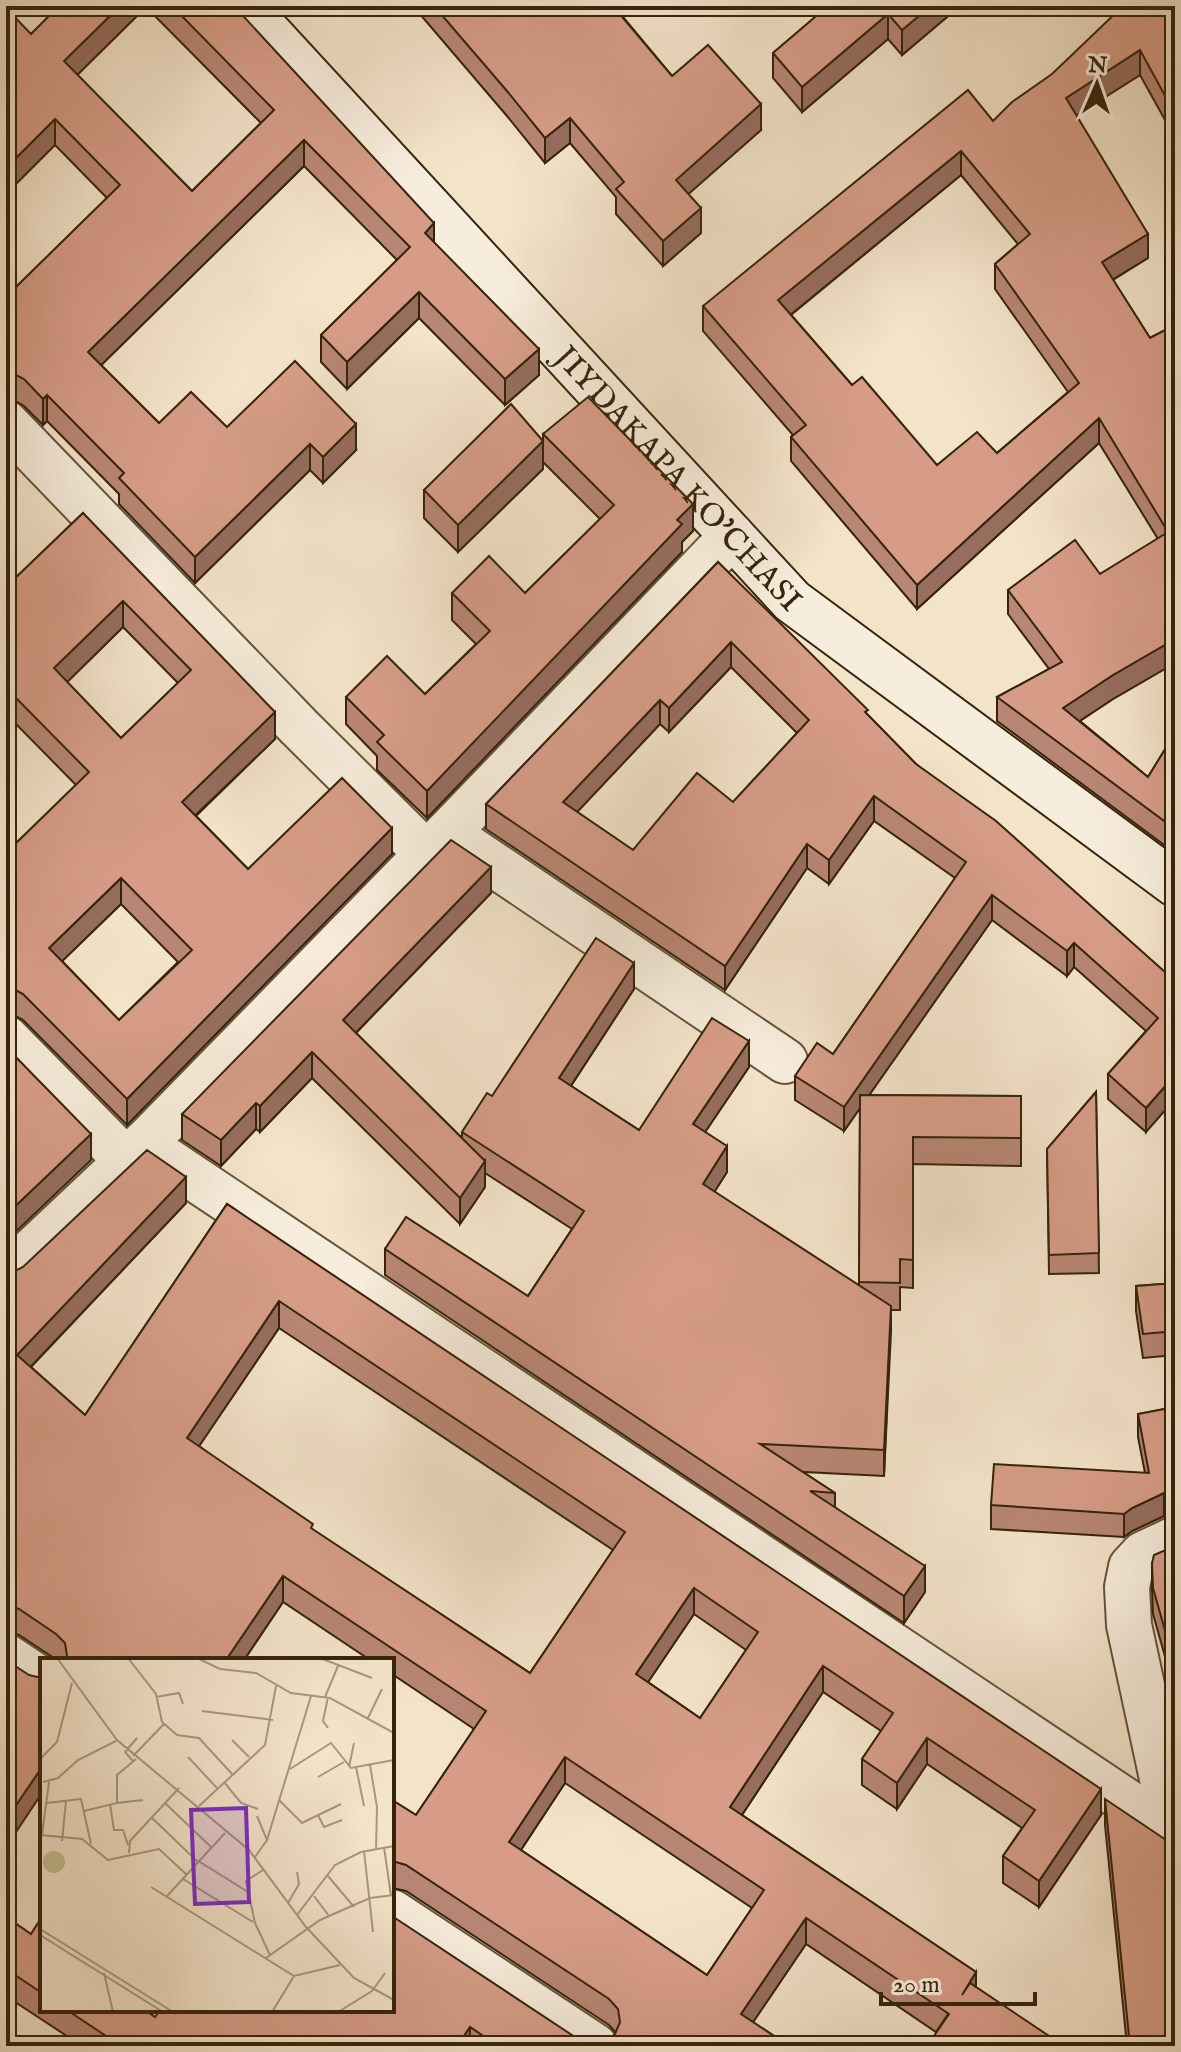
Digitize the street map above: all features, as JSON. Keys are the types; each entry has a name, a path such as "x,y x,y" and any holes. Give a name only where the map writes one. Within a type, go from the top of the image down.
{"street":[{"name":"JIYDAKAPA KO'CHASI","path":"244,6 792,601 1175,884"},
{"path":"6,423 299,727 437,844 785,1061"},
{"path":"6,1275 135,1153 732,536"},
{"path":"6,1038 135,1153 1174,1833"},
{"path":"1175,1539 1143,1554 1131,1567 1127,1587 1129,1625 1175,1839"},
{"path":"6,1656 40,1679"},
{"path":"394,1913 595,2046"}],"building":[{"path":"59,6 120,6 64,61 192,191 274,110 172,6 234,6 434,223 425,233 539,349 505,379 419,292 347,362 321,335 410,247 304,140 88,352 159,423 191,392 227,427 295,361 356,424 323,457 310,444 195,557 119,478 124,473 47,395 43,399 24,379 6,373 6,277 16,287 120,185 55,119 6,168 6,8 31,34"},
{"path":"434,6 613,6 672,76 708,45 761,104 676,180 701,208 663,241 616,189 624,182 570,118 545,138"},
{"path":"828,6 931,6 902,30 888,14 802,87 773,53"},
{"path":"1123,6 1175,6 1175,114 1140,50 1066,98 1148,234 1102,262 1150,338 1175,325 1175,368 1172,370 1175,375 1175,639 1063,708 1148,777 1175,733 1175,829 997,697 1062,662 1008,590 1075,540 1100,574 1168,532 1099,418 917,585 791,437 806,425 703,306 968,90 993,121 1012,102 1052,74","holes":["961,151 1030,234 995,264 1079,383 997,453 977,432 937,465 862,377 852,385 778,300"]},
{"path":"588,397 693,504 677,520 682,524 427,791 377,742 384,735 346,697 387,656 425,694 490,631 452,593 489,556 525,593 614,505 543,434"},
{"path":"511,404 543,441 458,525 424,490"},
{"path":"83,513 275,712 182,802 248,869 342,778 392,828 127,1099 23,994 6,988 6,853 89,772 15,697 6,706 6,587","holes":["123,601 191,670 121,738 54,668","121,878 192,950 119,1020 49,948"]},
{"path":"718,562 868,710 865,712 916,764 996,821 1175,981 1175,1075 1146,1108 1108,1074 1158,1018 1074,943 1067,951 992,895 844,1107 795,1076 817,1043 833,1054 966,862 874,796 829,860 807,844 725,966 486,804","holes":["731,642 809,720 733,802 697,773 633,850 563,802 660,700 669,708"]},
{"path":"451,840 491,867 343,1020 485,1161 460,1198 312,1052 260,1106 256,1103 221,1140 182,1114"},
{"path":"596,938 634,963 559,1078 639,1130 712,1018 749,1041 693,1124 727,1146 703,1184 891,1306 884,1450 760,1444 835,1493 810,1491 925,1566 904,1596 385,1249 406,1217 528,1296 584,1211 462,1132 487,1093 492,1096"},
{"path":"6,1047 91,1134 6,1215"},
{"path":"1096,1092 1099,1253 1049,1255 1047,1149"},
{"path":"860,1095 1021,1096 1021,1138 913,1137 913,1260 900,1259 900,1283 859,1282"},
{"path":"147,1150 186,1177 17,1355 85,1415 227,1204 1101,1789 1039,1881 1003,1856 1035,1810 927,1738 897,1783 862,1759 893,1713 823,1666 730,1807 976,1972 962,1995 970,1983 1064,2046 927,2046 949,2014 806,1918 741,2014 789,2046 498,2046 470,2027 457,2046 121,2046 70,2012 148,2012 155,2017 159,2012 394,2012 394,1917 581,2041 594,2045 607,2042 620,2022 618,2009 609,1999 406,1865 394,1862 394,1801 416,1815 486,1711 283,1576 227,1658 66,1658 65,1643 56,1634 19,1609 6,1605 6,1273 23,1267","holes":["279,1301 625,1532 530,1673 311,1528 313,1524 187,1438","694,1588 758,1632 700,1718 636,1674","565,1757 764,1890 707,1975 509,1842"]},
{"path":"1175,1283 1175,1331 1143,1334 1136,1286"},
{"path":"1175,1407 1175,1491 1164,1493 1124,1514 991,1505 994,1464 1149,1473 1138,1414"},
{"path":"1175,1546 1175,1666 1153,1588 1152,1563 1154,1555"},
{"path":"6,1660 29,1675 40,1678 40,1770 6,1820"},
{"path":"1105,1799 1175,1846 1175,2046 1130,2046"},
{"path":"6,1917 31,1934 40,1920 40,1992 6,1969"}]}
